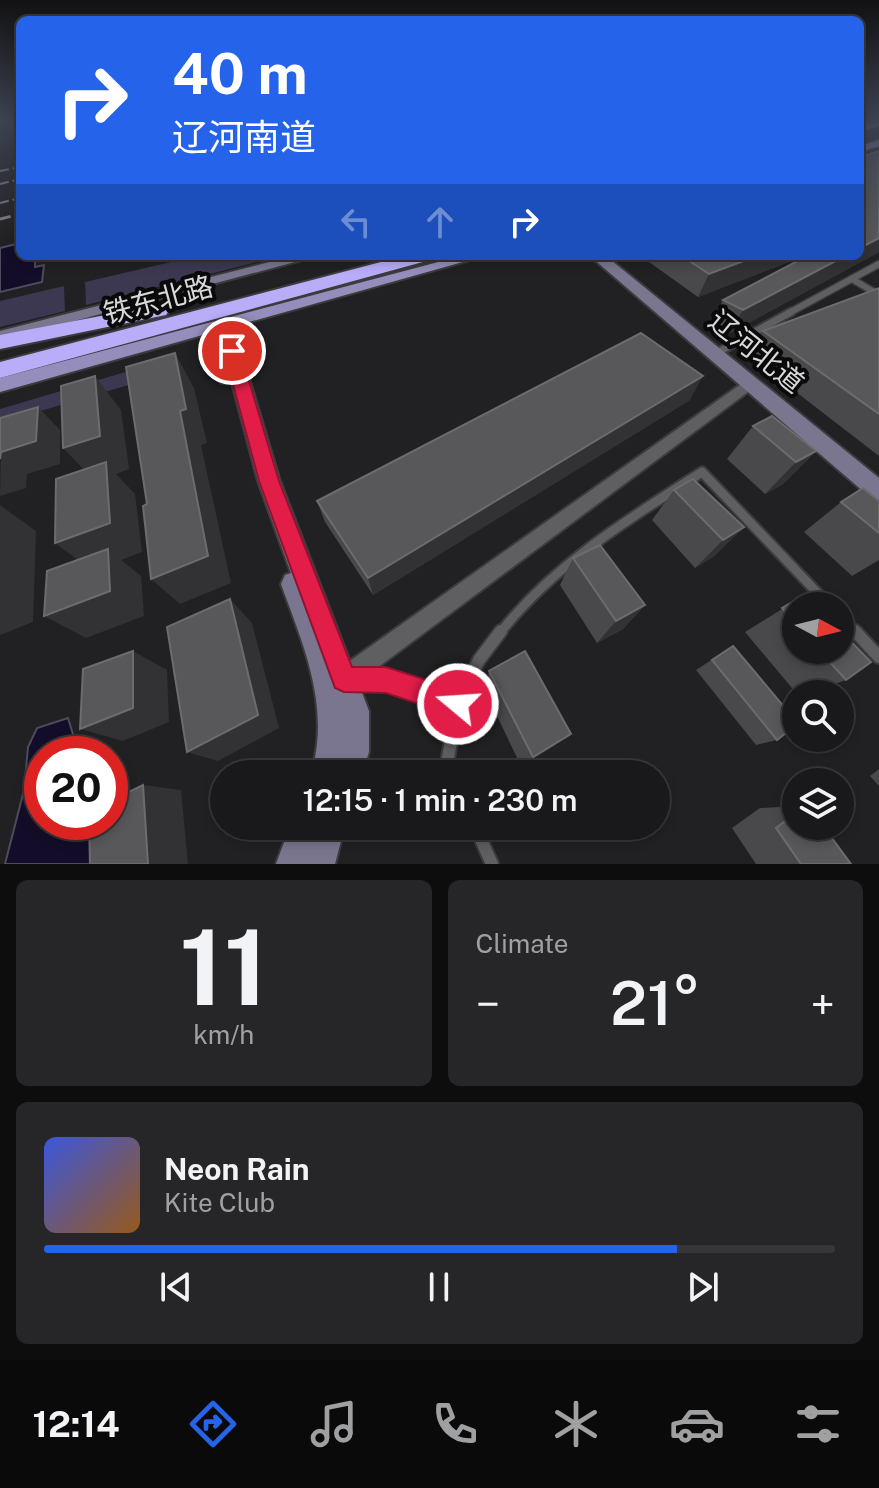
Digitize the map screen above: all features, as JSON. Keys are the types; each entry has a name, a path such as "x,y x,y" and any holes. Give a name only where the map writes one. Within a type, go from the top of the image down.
{"highway":[{"name":"铁东北路","path":"0,370 353,260"},
{"name":"铁东北路","path":"0,355 407,260"},
{"path":"0,342 162,319"},
{"path":"0,383 162,319"}],"main road":[{"path":"0,383 462,260"}],"street":[{"path":"0,336 294,260"},
{"name":"辽河北道","path":"605,260 879,491"},
{"path":"218,327 337,684 357,729 351,760"},
{"name":"辽河北道","path":"717,353 879,483"},
{"path":"331,760 336,740 337,684 751,382"},
{"path":"293,864 302,840"},
{"path":"318,864 324,840"}],"lane":[{"path":"717,353 879,264"},
{"path":"852,279 879,295"},
{"path":"448,760 458,704 482,656 537,591 612,528 702,472 817,592"},
{"path":"854,631 879,657"},
{"path":"337,684 386,680 458,704"},
{"path":"481,840 492,864"}],"shaded area":[{"path":"16,244 16,260 35,260 35,267 44,265 42,282 0,292 0,248"},
{"path":"180,260 265,260 86,305 85,282"},
{"path":"64,286 65,311 0,327 0,301"},
{"path":"156,363 159,376 0,423 0,409"},
{"path":"68,718 74,736 33,736 37,728"},
{"path":"24,790 24,840 97,840 94,864 5,864"}],"building":[{"path":"864,161 879,161 879,238 864,246"},
{"path":"688,260 746,260 709,274"},
{"path":"799,260 837,260 743,310 723,300"},
{"path":"879,288 879,414 763,331"},
{"path":"641,333 703,376 368,578 317,501"},
{"path":"175,353 186,409 180,411 208,556 151,579 143,506 147,504 126,367"},
{"path":"95,376 100,436 63,448 61,386"},
{"path":"38,407 36,441 1,452 0,459 0,418"},
{"path":"772,416 816,451 796,462 753,426"},
{"path":"106,462 110,523 55,543 56,479"},
{"path":"693,479 744,527 723,540 674,490"},
{"path":"863,488 879,501 879,533 841,502"},
{"path":"600,545 645,605 616,621 573,558"},
{"path":"108,549 110,591 44,616 47,571"},
{"path":"230,599 258,715 187,752 167,627"},
{"path":"854,644 871,662 846,680 832,664 854,664"},
{"path":"733,646 782,704 782,736 777,740 712,660"},
{"path":"133,651 133,708 80,729 83,669"},
{"path":"525,651 571,734 533,757 489,671"},
{"path":"143,785 148,864 90,864 89,840 128,840 128,792"},
{"path":"784,840 833,840 851,864 801,864"}],"railway":[{"path":"0,171 16,168"},
{"path":"0,184 16,180"},
{"path":"0,203 16,199"},
{"path":"0,219 16,215"}],"route":[{"path":"232,351 269,481 344,679 386,680 458,704"}]}
